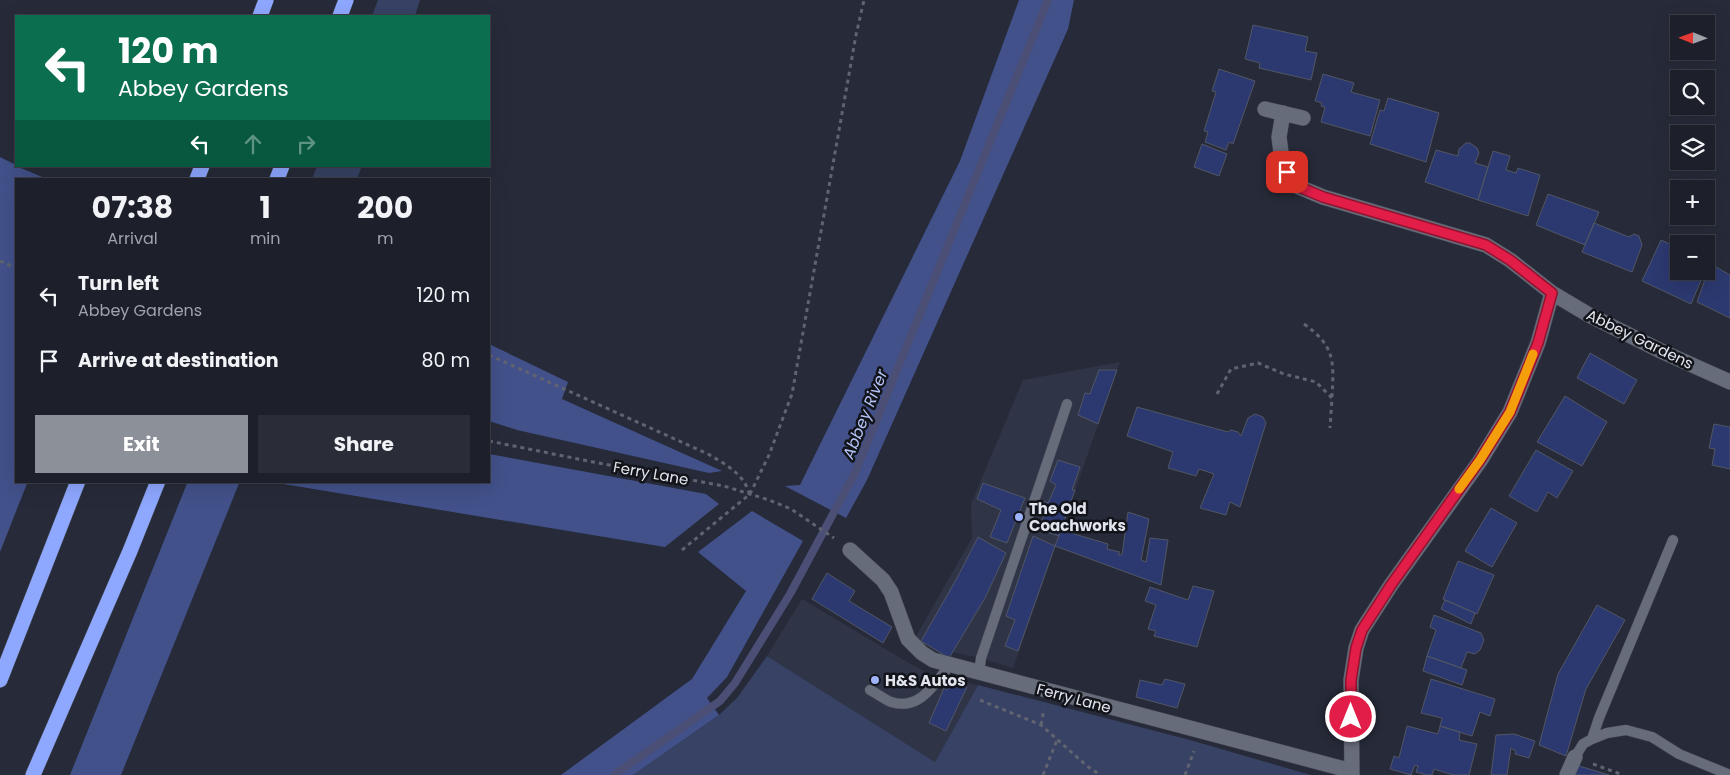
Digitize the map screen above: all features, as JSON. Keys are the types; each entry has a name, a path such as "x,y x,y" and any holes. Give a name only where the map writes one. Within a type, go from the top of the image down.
{"highway":[{"path":"260,15 266,0"},
{"path":"340,15 346,0"},
{"path":"0,680 77,483"},
{"path":"33,775 130,552 157,483"}],"street":[{"path":"1265,109 1303,118"},
{"name":"Abbey Gardens","path":"1283,113 1279,137 1282,160 1292,184 1323,197 1486,245 1510,260 1552,293 1589,315 1663,352 1730,382"},
{"path":"1352,773 1351,680 1356,648 1362,630 1391,585 1480,460 1510,412 1538,343 1552,293"},
{"name":"Ferry Lane","path":"850,550 878,574 891,592 908,639 933,660 949,666 1352,773"},
{"path":"1567,775 1575,757"}],"lane":[{"path":"979,674 981,658 1067,404"},
{"path":"1592,739 1673,540"},
{"path":"870,690 891,702 911,703 922,699 949,666"},
{"path":"1575,757 1583,744 1592,739 1607,733 1626,730 1652,738 1679,754 1730,775"}],"path":[{"path":"682,550 750,494 769,455 792,394 856,35 864,0"},
{"path":"0,261 15,268"},
{"path":"1304,324 1319,335 1332,357 1334,376 1330,428"},
{"path":"490,355 708,454 726,464 746,482 750,494"},
{"path":"1218,394 1231,369 1258,363 1284,374 1316,382 1332,398"},
{"name":"Ferry Lane","path":"490,441 584,461 724,486 791,509 836,540"},
{"path":"980,700 1041,725 1100,775"},
{"path":"1043,775 1057,740"},
{"path":"1185,775 1194,752"},
{"path":"1575,757 1623,775"}],"shaded area":[{"path":"378,0 420,0 415,15 372,15"},
{"path":"1019,0 1074,0 1068,29 867,480 846,518 785,486 800,485 960,161"},
{"path":"0,157 15,164 15,167 45,178 15,178 15,483 27,483 0,552"},
{"path":"317,167 362,167 357,178 312,178"},
{"path":"490,344 568,382 562,399 722,471 709,473 517,430 490,421"},
{"name":"The Old Coachworks","path":"1120,362 1013,668 981,658 952,652 949,658 915,638 972,538 971,504 1023,380"},
{"path":"490,454 706,494 719,504 665,547 277,483 490,483"},
{"path":"187,483 239,483 121,775 70,775"},
{"path":"752,511 803,541 727,677 707,698 719,715 633,775 561,775 692,679 746,591 698,552"},
{"name":"H&S Autos","path":"802,599 939,679 978,685 935,762 767,656"},
{"path":"767,656 935,762 978,685 1190,740 1311,775 633,775 719,715 737,698"}],"building":[{"path":"1253,25 1308,37 1305,51 1317,53 1311,80 1259,68 1260,63 1245,59"},
{"path":"1219,69 1255,81 1233,144 1229,142 1226,150 1205,142 1208,132 1204,131 1216,92 1212,91"},
{"path":"1323,74 1354,83 1351,92 1380,100 1370,136 1321,122 1325,107 1321,106 1322,103 1315,101"},
{"path":"1388,98 1439,113 1426,162 1370,144 1380,110 1384,111"},
{"path":"1466,143 1470,143 1477,148 1479,153 1475,163 1488,167 1478,200 1425,182 1436,150 1458,156 1459,149"},
{"path":"1202,144 1227,154 1219,176 1194,167"},
{"path":"1493,151 1510,156 1506,170 1516,173 1518,168 1540,175 1528,216 1478,200"},
{"path":"1548,194 1599,212 1585,245 1536,225"},
{"path":"1594,223 1629,237 1634,234 1639,236 1642,245 1632,272 1582,252"},
{"path":"1661,240 1670,244 1670,280 1701,280 1691,304 1642,281"},
{"path":"1715,268 1730,275 1730,318 1697,302 1705,280 1715,280"},
{"path":"1590,353 1637,380 1624,404 1577,378"},
{"path":"1099,370 1117,370 1098,424 1078,415 1085,393 1090,394"},
{"path":"1565,396 1607,422 1582,466 1537,442"},
{"path":"1137,407 1228,432 1231,430 1238,432 1241,436 1248,418 1255,414 1263,417 1266,423 1240,507 1230,502 1226,515 1200,508 1214,474 1199,469 1196,476 1168,468 1173,452 1127,436"},
{"path":"1714,424 1730,427 1730,469 1712,465 1715,449 1709,448"},
{"path":"1536,450 1573,471 1557,498 1548,492 1537,512 1509,496"},
{"path":"1058,460 1080,467 1072,490 1075,490 1059,536 1038,529 1044,516 1038,515 1043,501 1048,503 1056,485 1050,481"},
{"path":"983,483 1025,498 1007,543 990,537 1001,510 977,499"},
{"path":"1491,508 1517,523 1492,567 1465,551"},
{"path":"1128,512 1149,519 1141,560 1146,562 1150,538 1168,540 1161,585 1055,546 1061,530 1108,544 1107,549 1120,552 1118,555 1122,555"},
{"path":"1033,536 1055,546 1018,651 1005,646 1015,620 1006,616"},
{"path":"978,537 1006,553 985,598 949,658 921,641"},
{"path":"1458,561 1494,575 1477,614 1443,599"},
{"path":"827,573 855,591 849,601 892,627 883,643 812,599"},
{"path":"1193,586 1214,591 1197,647 1154,636 1156,631 1148,629 1156,605 1145,601 1150,587 1188,600"},
{"path":"1445,600 1475,613 1471,624 1441,609"},
{"path":"1597,605 1625,620 1586,689 1566,756 1539,745 1558,674"},
{"path":"1434,615 1481,633 1484,640 1480,650 1475,654 1467,652 1461,668 1427,656 1436,630 1430,627"},
{"path":"1427,656 1467,670 1462,685 1423,671"},
{"path":"1165,679 1185,684 1177,708 1136,697 1140,680 1162,685"},
{"path":"1431,679 1495,699 1490,716 1480,712 1472,736 1440,726 1442,718 1421,713"},
{"path":"952,681 967,687 946,731 929,723 944,688 947,690"},
{"path":"1407,726 1438,734 1440,726 1460,732 1459,740 1477,744 1469,775 1453,775 1434,769 1432,775 1427,775 1416,772 1418,766 1415,765 1411,775 1390,769 1394,756 1399,758"},
{"path":"1514,734 1535,741 1529,758 1515,754 1516,751 1511,748 1507,775 1491,775 1496,735"},
{"path":"1576,765 1609,775 1573,775"}],"waterway":[{"name":"Abbey River","path":"614,775 720,701 735,683 790,594 855,473 1048,0"}],"slow traffic":[{"path":"1459,489 1510,412 1533,354"}],"place":[{"name":"The Old Coachworks","path":"1019,517"},
{"name":"H&S Autos","path":"875,680"}],"route":[{"path":"1287,172 1292,184 1323,197 1486,245 1510,260 1552,293 1538,343 1510,412 1480,460 1410,561 1391,585 1362,630 1356,648 1351,680 1351,717"}]}
